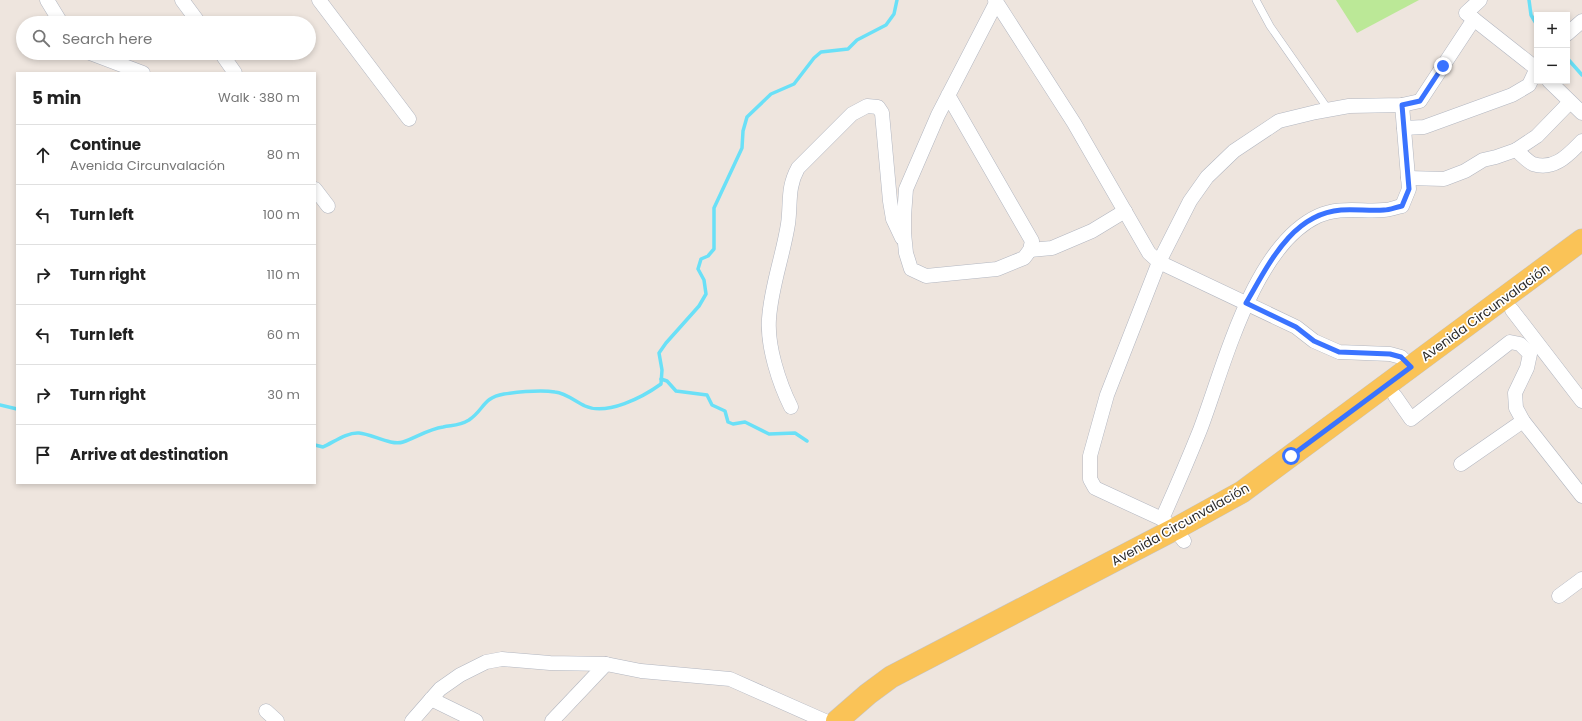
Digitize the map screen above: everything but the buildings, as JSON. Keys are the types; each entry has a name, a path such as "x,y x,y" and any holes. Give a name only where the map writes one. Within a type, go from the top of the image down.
{"main road":[{"name":"Avenida Circunvalación","path":"857,721 876,705 898,690 1242,492 1582,240"},
{"name":"Avenida Circunvalación","path":"837,721 868,694 891,677 1174,530 1250,504 1582,258"}],"street":[{"path":"47,0 57,16"},
{"path":"182,0 194,16"},
{"path":"320,0 409,119"},
{"path":"1480,0 1466,13 1534,67"},
{"path":"948,95 1032,241 1030,250 1024,258 997,269 926,276 911,269 906,253 904,216 906,190 938,115 948,95 995,1"},
{"path":"995,1 1074,122 1149,253 1159,262 1296,327 1314,341 1339,352 1390,354 1401,357 1411,367"},
{"path":"1402,105 1409,189 1402,206 1385,210 1339,210 1319,215 1299,228 1278,249 1246,303 1199,432 1174,530 1095,488 1090,479 1090,456 1107,394 1159,262 1190,201 1207,177 1234,151 1279,121 1328,109 1349,106 1402,105 1420,101 1474,19"},
{"path":"1570,31 1582,21"},
{"path":"109,60 140,72"},
{"path":"226,60 234,72"},
{"path":"1404,128 1424,127 1512,95 1529,85 1534,75"},
{"path":"1552,84 1582,113"},
{"path":"1408,178 1444,179 1465,171 1483,160 1496,158 1516,150 1537,136 1570,102"},
{"path":"791,407 778,372 771,344 769,320 788,223 788,202 792,179 798,168 852,114 867,106 878,107 882,113 893,219 905,243"},
{"path":"1516,150 1533,164 1549,165 1562,160 1582,141"},
{"path":"316,190 328,206"},
{"path":"1030,250 1052,248 1092,231 1125,211"},
{"path":"1512,310 1581,398"},
{"path":"1396,396 1411,419 1510,342 1520,344 1530,354 1527,368 1515,393 1516,408 1523,421 1582,496"},
{"path":"1461,464 1523,421"},
{"path":"1559,596 1582,579"},
{"path":"412,721 440,689 460,675 486,662 502,659 550,663 606,664 641,671 730,679 825,721"},
{"path":"552,721 606,664"},
{"path":"431,699 476,721"},
{"path":"266,711 277,721"}],"lane":[{"path":"1256,0 1270,26 1328,109"}],"green space":[{"path":"1336,0 1419,0 1357,33"}],"waterway":[{"path":"316,445 323,447 354,433 364,434 387,441 398,443 403,442 433,429 465,422 474,416 487,401 504,394 549,391 567,396 585,406 604,409 624,404 661,384 662,370 659,353 699,306 706,294 704,280 698,269 701,259 708,256 714,249 714,208 742,148 743,131 747,117 771,94 794,84 814,58 821,52 848,49 857,40 886,25 894,14 897,0"},
{"path":"1529,0 1531,15 1534,20"},
{"path":"1570,61 1582,75"},
{"path":"661,379 667,381 676,391 707,395 712,405 725,411 728,422 733,424 745,422 769,434 795,433 807,441"},
{"path":"0,405 16,409"}],"route":[{"path":"1291,456 1411,367 1401,357 1390,354 1339,352 1314,341 1296,327 1246,303 1278,249 1299,228 1319,215 1339,210 1385,210 1402,206 1409,189 1402,105 1420,101 1443,66"}]}
